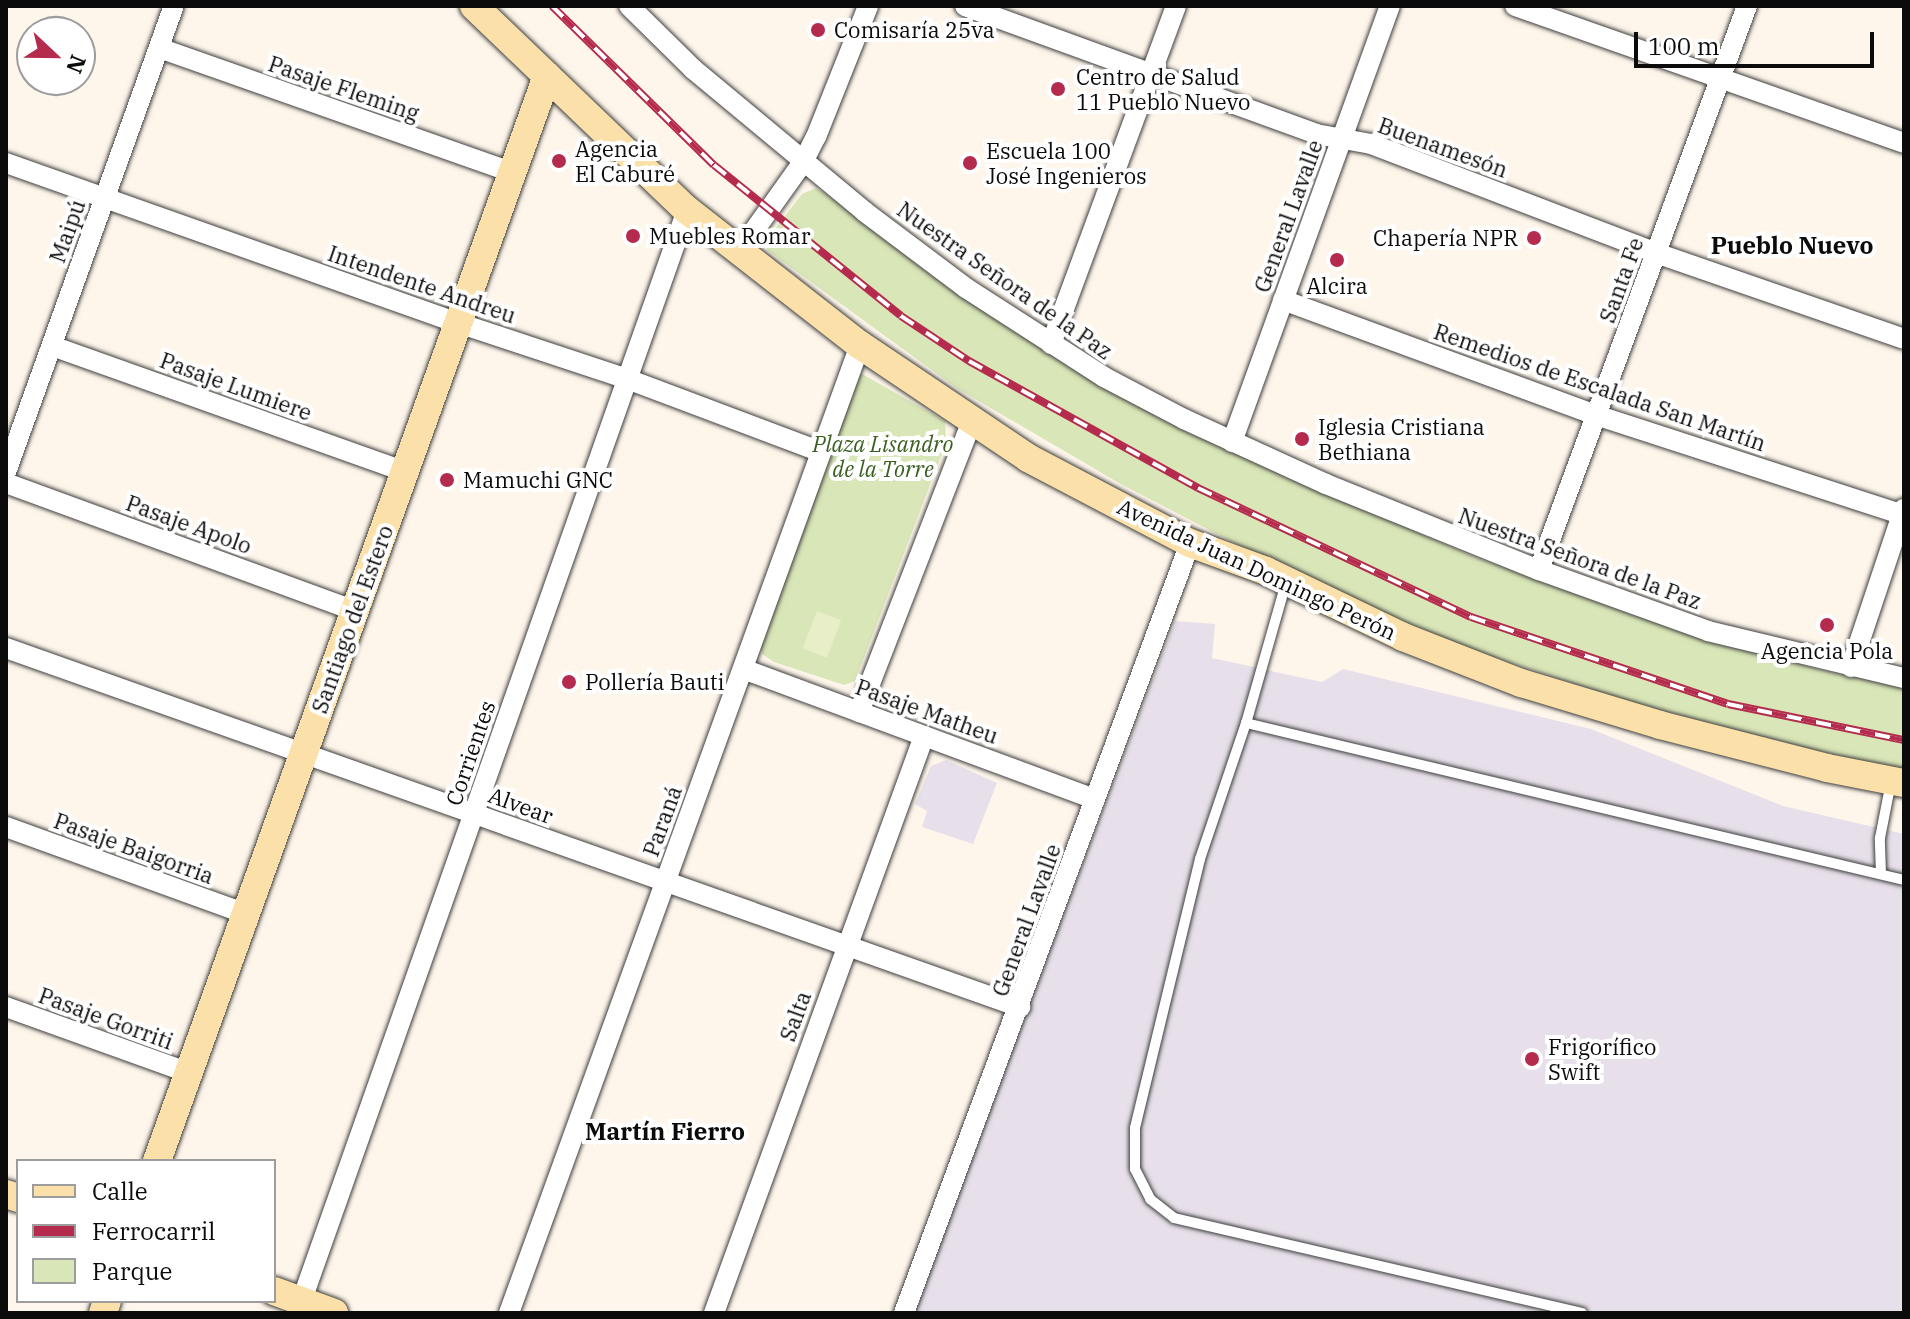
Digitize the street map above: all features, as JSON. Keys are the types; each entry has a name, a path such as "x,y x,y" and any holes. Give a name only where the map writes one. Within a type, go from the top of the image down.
{"street":[{"name":"Maipú","path":"6,472 174,6"},
{"name":"Avenida Juan Domingo Perón","path":"474,6 687,210 741,249 860,345 1028,458 1190,543 1287,581 1403,637 1521,683 1660,725 1898,782"},
{"name":"Nuestra Señora de la Paz","path":"629,6 693,69 803,162 966,288 1104,377 1232,442 1539,570 1708,631 1904,678"},
{"path":"741,249 803,162 868,6"},
{"name":"Buenamesón","path":"965,6 1316,134 1371,144 1656,253 1904,339"},
{"path":"1051,344 1176,6"},
{"name":"General Lavalle","path":"1232,442 1390,6"},
{"path":"1515,6 1904,143"},
{"name":"Santa Fe","path":"1539,570 1747,6"},
{"name":"Pasaje Fleming","path":"159,48 513,173"},
{"name":"Santiago del Estero","path":"158,1159 547,76"},
{"name":"Intendente Andreu","path":"6,163 458,323 627,379 821,452"},
{"name":"Corrientes","path":"300,1307 687,210"},
{"name":"Remedios de Escalada San Martín","path":"1283,300 1596,415 1903,513"},
{"name":"Paraná","path":"509,1313 860,345"},
{"name":"Pasaje Lumiere","path":"52,346 405,472"},
{"path":"859,712 972,421"},
{"name":"Pasaje Apolo","path":"6,483 355,611"},
{"path":"1851,667 1903,513"},
{"name":"General Lavalle","path":"904,1313 1190,543"},
{"name":"Alvear","path":"6,648 1020,1007"},
{"name":"Pasaje Matheu","path":"743,669 1095,799"},
{"name":"Salta","path":"714,1313 845,945 924,736"},
{"name":"Pasaje Baigorria","path":"6,827 246,914"},
{"name":"Pasaje Gorriti","path":"6,1007 189,1073"},
{"path":"276,1292 300,1307 334,1313"}],"lane":[{"path":"1287,581 1246,723 1200,859 1135,1128 1135,1169 1150,1199 1174,1218 1582,1313"},
{"path":"1246,723 1904,880"},
{"path":"1881,874 1880,838 1898,782"}],"shaded area":[{"path":"1175,621 1215,624 1212,658 1322,682 1343,669 1591,729 1783,806 1904,834 1904,1313 913,1313"},
{"path":"946,760 997,783 973,844 922,827 927,811 915,804 931,766"}],"green space":[{"path":"816,188 1272,469 1472,556 1639,617 1824,671 1904,687 1904,770 1778,742 1623,700 1467,648 1296,575 1119,483 958,389 767,250 768,238 802,194"},
{"name":"Plaza Lisandro de la Torre","path":"862,374 945,421 946,443 855,681 844,685 774,662 762,654 760,641 852,381"},
{"path":"817,611 841,620 827,658 803,648"}],"railway":[{"path":"552,6 714,165 901,316 969,361 1198,488 1471,617 1728,704 1904,740"}],"place":[{"name":"Comisaría 25va","path":"818,30"},
{"name":"Centro de Salud 11 Pueblo Nuevo","path":"1058,89"},
{"name":"Agencia El Caburé","path":"559,161"},
{"name":"Escuela 100 José Ingenieros","path":"970,163"},
{"name":"Muebles Romar","path":"633,236"},
{"name":"Chapería NPR","path":"1534,238"},
{"name":"Alcira","path":"1337,260"},
{"name":"Iglesia Cristiana Bethiana","path":"1302,439"},
{"name":"Mamuchi GNC","path":"447,480"},
{"name":"Agencia Pola","path":"1827,625"},
{"name":"Pollería Bauti","path":"569,682"},
{"name":"Frigorífico Swift","path":"1532,1059"}],"district":[{"name":"Pueblo Nuevo","path":"1792,246"},
{"name":"Martín Fierro","path":"665,1132"}]}
